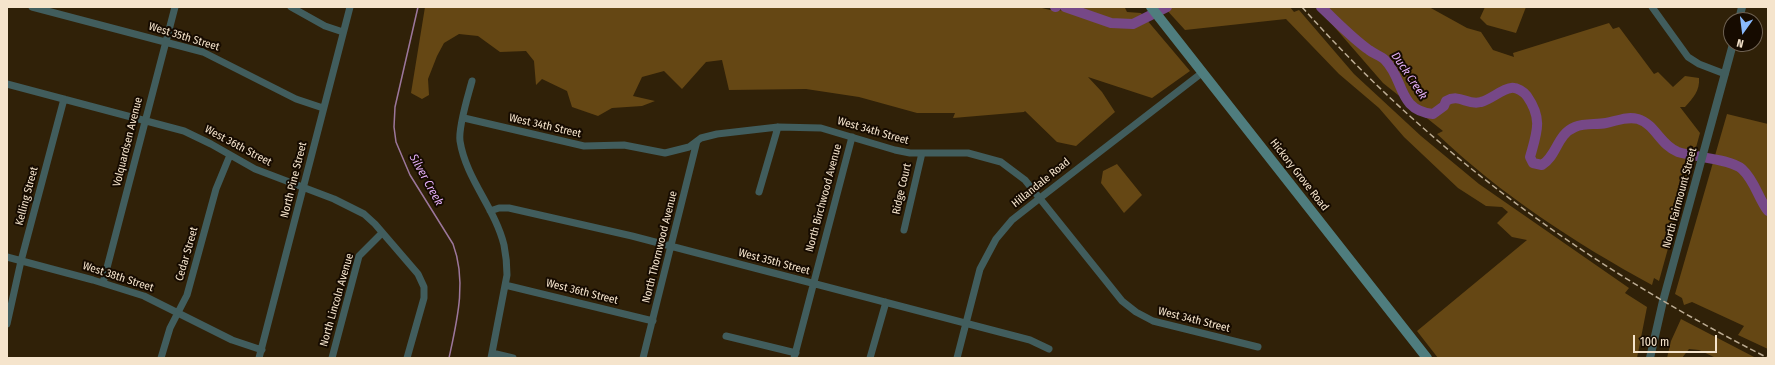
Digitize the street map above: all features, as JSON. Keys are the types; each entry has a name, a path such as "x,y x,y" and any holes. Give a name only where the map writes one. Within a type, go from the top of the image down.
{"main road":[{"name":"Hickory Grove Road","path":"1151,7 1427,358"}],"street":[{"name":"West 35th Street","path":"32,7 196,50 217,58 296,98 323,108"},
{"name":"Volquardsen Avenue","path":"103,283 175,7"},
{"path":"291,7 325,26 342,32"},
{"name":"North Pine Street","path":"259,358 342,32 350,7"},
{"path":"1652,7 1688,57 1699,64 1725,74"},
{"name":"North Fairmount Street","path":"1650,358 1663,301 1731,52"},
{"name":"Hillandale Road","path":"957,358 980,269 996,239 1012,220 1203,72"},
{"path":"472,81 460,140 471,174 490,211 504,244 507,275 492,355 513,358"},
{"name":"West 36th Street","path":"7,84 184,131 255,169 334,199 364,214 382,232 418,274 424,287 424,298 407,358"},
{"name":"Kelling Street","path":"7,324 21,261 64,98"},
{"name":"West 34th Street","path":"464,118 584,146 624,145 666,153 689,147 701,138 717,134 778,127 820,128 895,150 922,153 968,153 993,159 1001,162 1018,173 1040,198 1122,301 1136,312 1153,321 1258,347"},
{"path":"759,192 778,127"},
{"name":"North Birchwood Avenue","path":"795,356 852,137"},
{"name":"North Thornwood Avenue","path":"644,358 697,141"},
{"name":"Ridge Court","path":"904,230 922,153"},
{"name":"Cedar Street","path":"161,358 178,311 187,295 216,189 230,155"},
{"name":"West 35th Street","path":"490,211 500,208 509,208 671,247 1030,340 1049,349"},
{"name":"North Lincoln Avenue","path":"332,358 359,256 382,232"},
{"name":"West 38th Street","path":"7,257 103,283 144,296 178,311 232,340 262,350"},
{"name":"West 36th Street","path":"505,284 653,321"},
{"path":"870,358 886,302"},
{"path":"726,336 795,356"}],"shaded area":[{"path":"425,7 1038,7 1050,10 1081,11 1072,7 1121,7 1125,8 1127,12 1141,13 1190,71 1152,98 1088,77 1102,92 1115,112 1076,146 1057,142 1025,111 953,118 955,113 917,113 859,97 806,89 729,90 722,60 706,62 682,89 664,71 642,77 633,96 655,101 642,106 612,108 598,116 572,107 567,91 542,79 536,85 534,61 526,51 500,52 478,36 459,34 444,43 428,79 429,95 422,99 411,93"},
{"path":"1164,7 1290,7 1294,12 1299,10 1354,74 1421,136 1479,184 1629,288 1625,293 1647,307 1637,358 1438,358 1417,331 1527,240 1512,237 1497,223 1508,212 1502,207 1486,206 1458,188 1404,137 1379,108 1339,74 1286,19 1185,30"},
{"path":"1317,7 1429,7 1467,28 1481,32 1493,50 1514,57 1513,53 1609,23 1613,29 1619,27 1654,74 1658,72 1673,87 1685,76 1699,78 1698,87 1695,94 1685,107 1680,107 1700,133 1659,281 1654,278 1652,285 1623,269 1567,235 1486,177 1437,134 1443,131 1383,83"},
{"path":"1485,7 1526,7 1516,33 1487,25 1480,18"},
{"path":"1727,114 1768,124 1768,349 1738,335 1744,326 1692,302 1684,305 1682,298 1675,294"},
{"path":"1117,164 1142,195 1124,213 1101,183 1103,171"},
{"path":"1681,319 1756,358 1716,358 1699,350 1689,349 1682,358 1667,358 1671,341"}],"waterway":[{"name":"Silver Creek","path":"418,7 395,107 394,127 396,142 410,175 453,244 457,258 460,287 459,301 449,358"},
{"name":"Duck Creek","path":"1065,7 1111,23 1133,24 1167,7"},
{"name":"Duck Creek","path":"1321,7 1357,40 1385,60 1396,76 1407,100 1413,107 1421,111 1433,114 1444,106 1446,101 1455,98 1476,103 1485,101 1507,89 1516,88 1522,91 1532,104 1537,119 1535,140 1530,157 1533,163 1542,165 1547,161 1564,135 1575,127 1606,123 1626,118 1634,118 1649,125 1667,145 1678,152 1730,163 1742,169 1750,179 1768,211"}],"railway":[{"path":"1302,7 1353,61 1406,112 1461,160 1518,205 1577,247 1639,286 1702,323 1768,358"}]}
